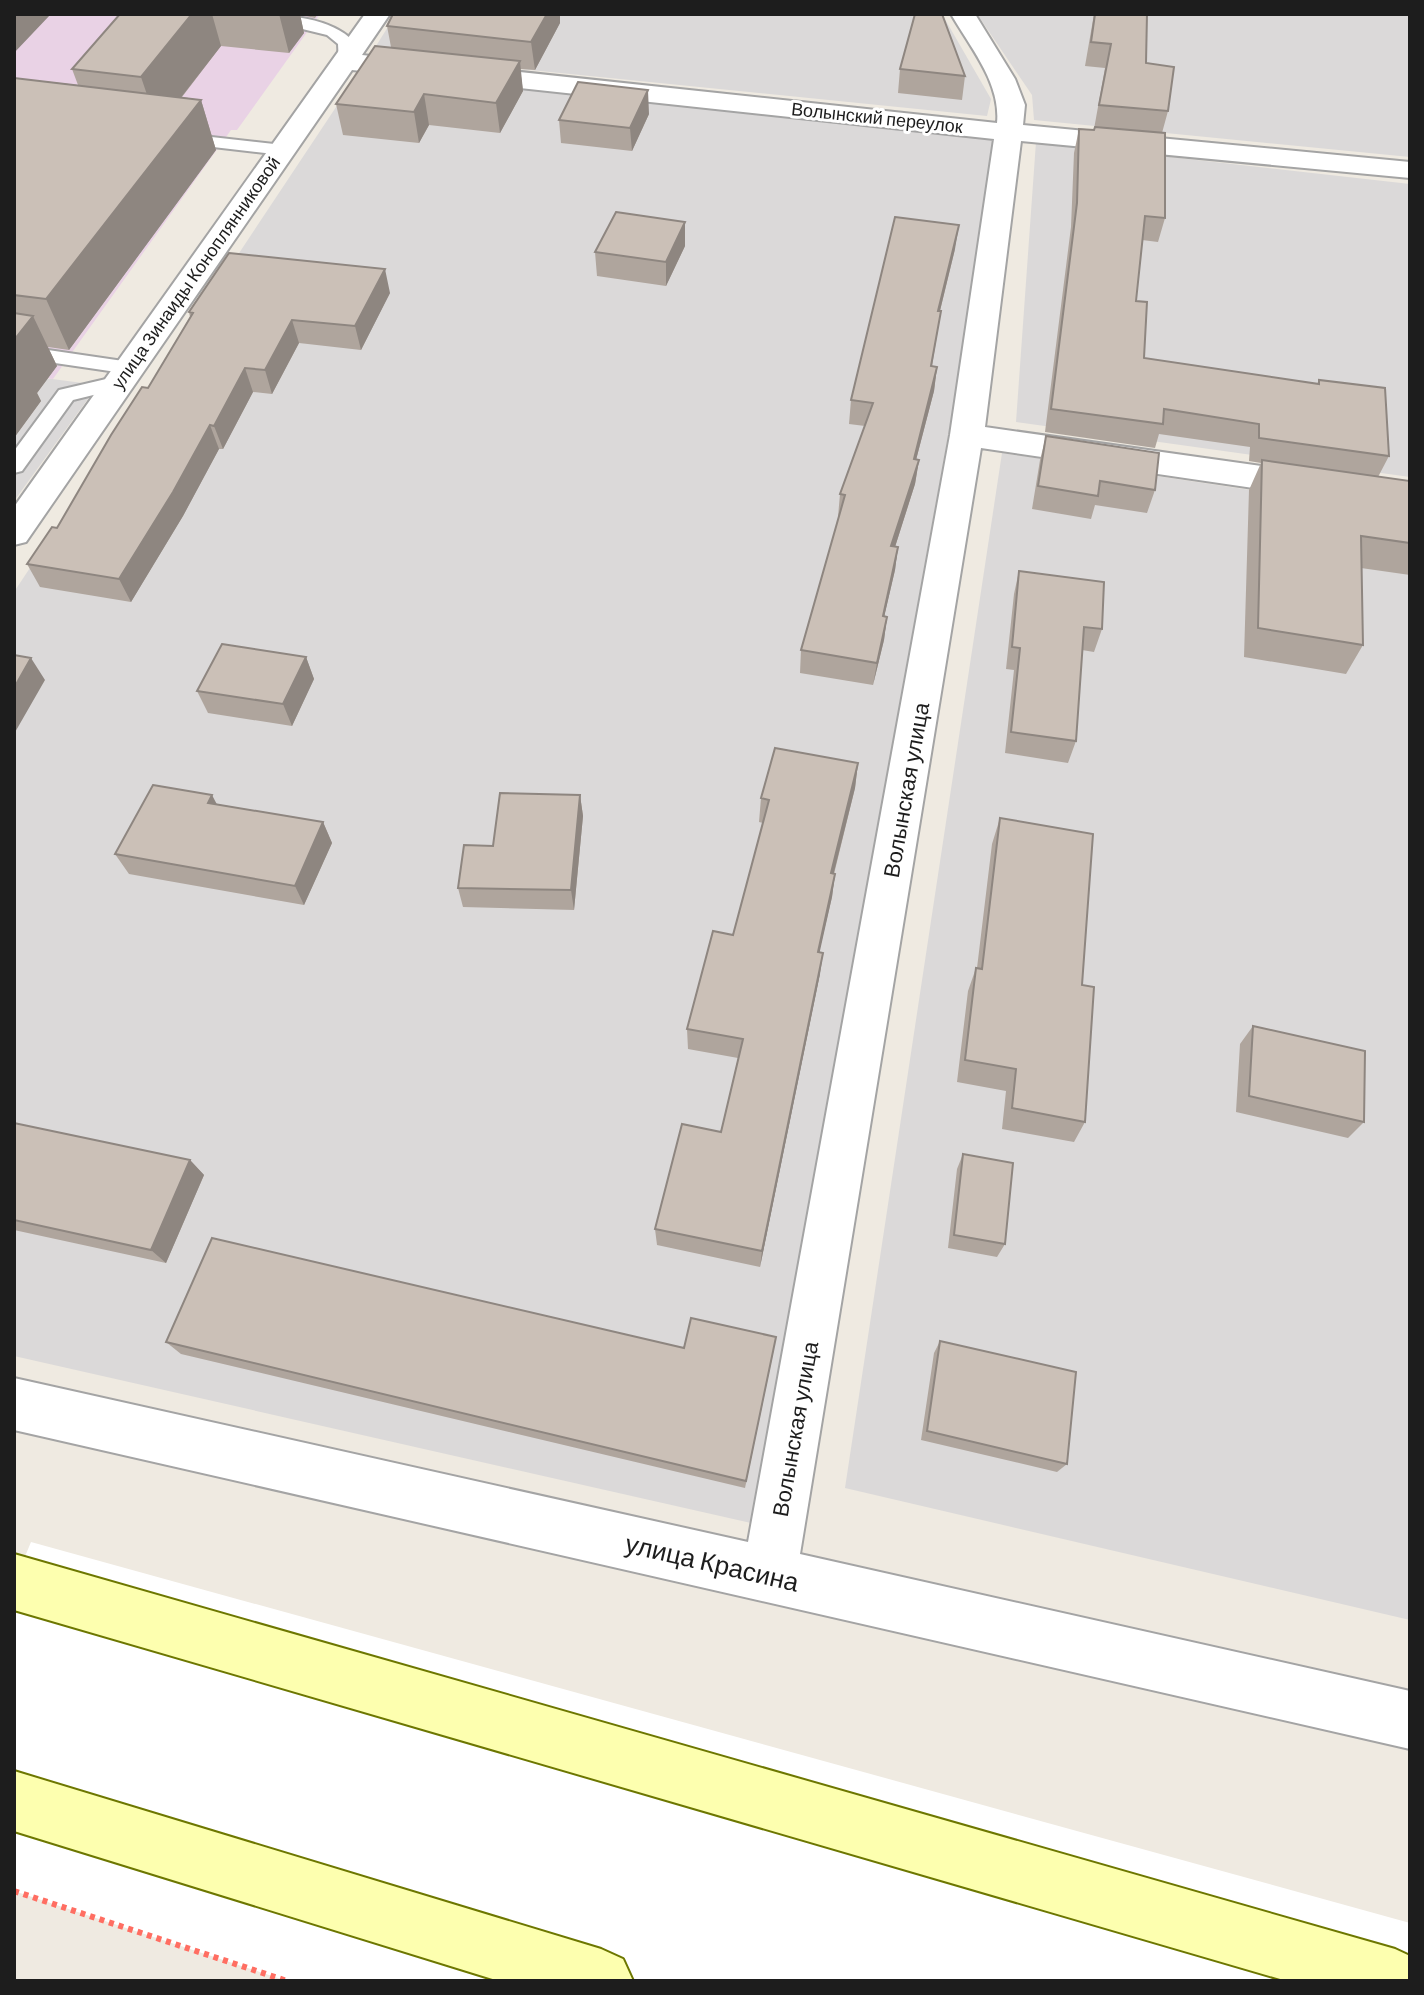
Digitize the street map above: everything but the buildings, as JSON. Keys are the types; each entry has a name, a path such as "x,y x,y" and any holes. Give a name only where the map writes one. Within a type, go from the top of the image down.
{"main road":[{"path":"14,1582 1395,1981"},
{"path":"14,1801 601,1981"}],"street":[{"name":"улица Зинаиды Коноплянниковой","path":"14,533 24,501 124,375 378,14"},
{"name":"Волынская улица","path":"769,1576 967,435 1009,132 1012,105 1002,79 963,14"},
{"name":"Волынский переулок","path":"345,61 1009,132 1410,170"},
{"path":"967,435 1410,499"},
{"name":"улица Красина","path":"14,1404 1410,1720"}],"lane":[{"path":"259,14 333,32 346,42 345,61"},
{"path":"160,136 283,150"},
{"path":"14,351 124,375"},
{"path":"14,466 66,395 124,375"}],"path":[{"path":"14,1891 287,1981"}],"shaded area":[{"path":"14,14 320,14 237,130 231,130 53,379 14,374"},
{"path":"396,14 942,14 991,99 987,116 371,54"},
{"path":"977,14 1410,14 1410,157 1034,120 1032,95"},
{"path":"362,68 996,139 949,431 751,1523 14,1356 14,592"},
{"path":"1036,142 1410,184 1410,477 1016,422"},
{"path":"14,374 98,385 14,501"},
{"path":"1002,453 1410,514 1410,1620 845,1488"}],"pier":[{"path":"31,1542 1410,1923 1410,1981 287,1981 14,1891 14,1583"}]}
